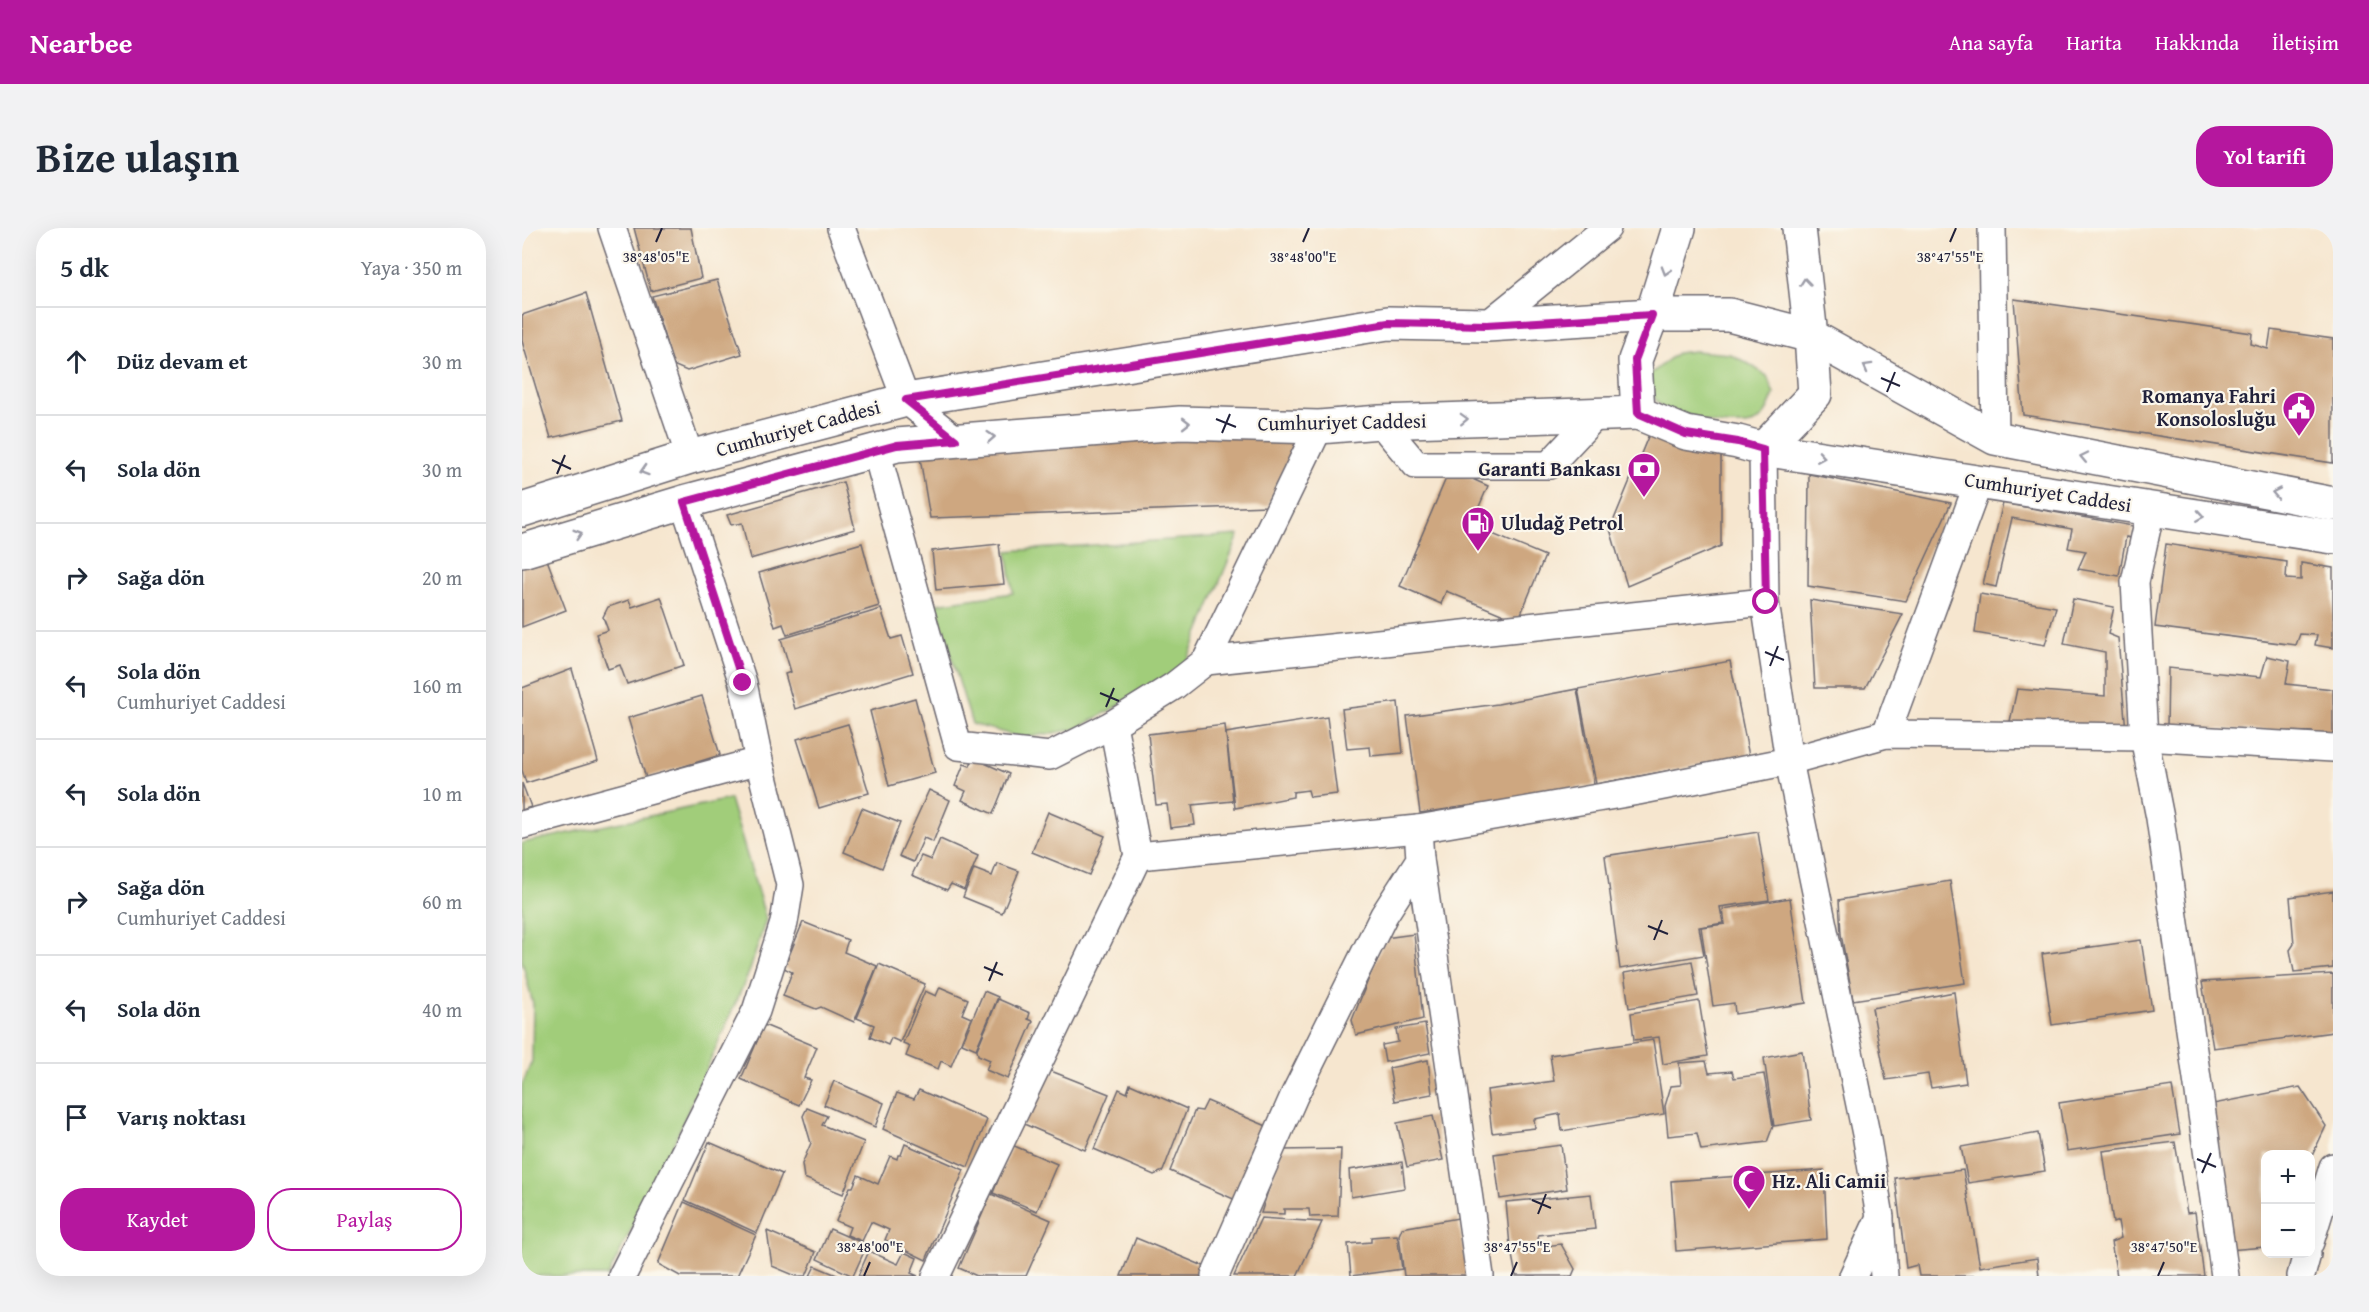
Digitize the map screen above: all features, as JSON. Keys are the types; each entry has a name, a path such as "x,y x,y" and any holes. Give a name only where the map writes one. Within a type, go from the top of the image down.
{"main road":[{"path":"1679,228 1652,315 1635,360 1638,413 1686,434 1738,442 1763,449 1815,394 1799,228"},
{"name":"Cumhuriyet Caddesi","path":"522,510 690,457 906,400 1388,323 1487,325 1652,315"},
{"path":"1652,315 1729,315 1811,336"},
{"name":"Cumhuriyet Caddesi","path":"1811,336 1995,438 2333,504"},
{"name":"Cumhuriyet Caddesi","path":"522,551 684,502 897,445 1180,423 1319,427 1380,422 1638,413"},
{"name":"Cumhuriyet Caddesi","path":"1763,449 2333,537"}],"street":[{"path":"612,228 690,457"},
{"path":"841,228 906,400 956,440"},
{"path":"1487,325 1607,228"},
{"path":"1992,228 1995,438"},
{"path":"1380,422 1416,465 1549,465 1596,415"},
{"path":"876,450 958,746 1050,756 1113,724 1174,686 1206,661 1319,427"},
{"path":"1763,449 1766,602 1789,761 1866,1134 1880,1217 1884,1276"},
{"path":"1886,734 1979,481"},
{"path":"622,1276 756,1011 784,923 790,885 759,761 743,683 684,502"},
{"path":"2151,509 2135,582 2144,737 2162,830 2225,1276"},
{"path":"1206,661 1766,602"},
{"path":"936,1276 1138,856 1113,724"},
{"path":"1138,856 1418,829 1638,791 1789,761 1886,734 2144,737 2333,748"},
{"path":"522,825 759,761"},
{"path":"1418,829 1420,859 1480,1276"},
{"path":"1215,1276 1294,1096 1384,915 1420,859"},
{"path":"2315,1226 2333,1167"},
{"path":"1853,1276 1880,1217"},
{"path":"2301,1276 2306,1258"}],"green space":[{"path":"1694,351 1730,354 1767,376 1774,394 1762,417 1748,425 1705,422 1676,414 1658,403 1648,376 1677,353"},
{"path":"1239,535 1186,663 1165,679 1077,729 1023,738 972,724 935,604 1013,593 1007,551"},
{"path":"730,799 766,919 750,970 671,1150 608,1276 522,1276 522,1085 532,1061 533,1004 522,961 522,843"}],"building":[{"path":"634,228 691,228 701,278 651,291"},
{"path":"717,280 742,354 687,371 673,365 652,296"},
{"path":"586,293 622,421 551,438 522,341 522,315"},
{"path":"2014,299 2252,333 2251,344 2268,349 2271,330 2333,339 2333,463 2023,415"},
{"path":"1301,430 1268,506 930,518 918,446"},
{"path":"1650,432 1721,450 1721,546 1627,586 1610,529"},
{"path":"1450,469 1488,486 1471,525 1545,556 1518,621 1446,591 1441,604 1400,586"},
{"path":"1809,474 1951,503 1906,601 1808,586"},
{"path":"843,482 855,529 750,559 742,523 731,525 727,515"},
{"path":"2003,503 2133,526 2131,538 2126,537 2119,576 2078,569 2086,551 2068,548 2072,529 2012,518 1996,587 1983,584"},
{"path":"862,543 879,606 787,635 783,624 775,627 759,573"},
{"path":"999,544 1004,584 936,590 932,551"},
{"path":"2166,544 2287,562 2286,579 2301,580 2301,563 2333,568 2333,648 2315,645 2317,635 2300,634 2296,645 2155,627"},
{"path":"543,549 566,610 522,627 522,557"},
{"path":"1980,594 2056,607 2045,645 1975,633"},
{"path":"661,597 684,665 627,684 620,665 608,669 596,634 608,630 603,617 608,607 629,600 632,607"},
{"path":"2073,599 2114,607 2108,634 2118,638 2126,731 2009,726 2017,689 2105,696 2105,652 2064,644"},
{"path":"1810,600 1903,614 1865,688 1815,688"},
{"path":"881,609 891,639 902,636 913,673 795,709 785,674 791,672 781,639"},
{"path":"2267,656 2290,661 2286,684 2333,689 2333,736 2312,736 2312,732 2167,728 2168,668 2261,677"},
{"path":"1730,661 1749,756 1596,784 1578,689"},
{"path":"572,669 598,761 526,783 522,770 522,688"},
{"path":"1577,689 1594,785 1420,813 1407,716 1498,704"},
{"path":"702,696 720,755 646,778 628,718"},
{"path":"915,698 935,773 889,786 870,711"},
{"path":"1398,702 1403,753 1371,756 1370,747 1347,749 1342,709"},
{"path":"1327,717 1337,794 1310,797 1308,790 1293,792 1293,797 1235,808 1226,733"},
{"path":"848,724 869,793 819,808 797,739"},
{"path":"1225,725 1233,801 1192,805 1195,825 1170,828 1167,804 1156,805 1148,734"},
{"path":"973,758 1009,774 993,814 962,800 966,791 955,786 964,764 970,766"},
{"path":"522,783 531,807 522,810"},
{"path":"929,790 950,800 933,842 924,838 913,862 899,856"},
{"path":"862,808 900,823 882,868 844,852"},
{"path":"1048,812 1105,836 1089,875 1032,852"},
{"path":"1758,832 1769,900 1720,907 1723,923 1699,927 1704,955 1620,969 1605,856"},
{"path":"940,839 978,856 964,890 951,884 947,890 912,875 921,856 931,860"},
{"path":"997,863 1019,871 1002,913 963,897 974,869 992,876"},
{"path":"1950,881 1965,983 1853,1000 1841,934 1839,900"},
{"path":"2333,891 2333,968 2294,972 2290,950 2294,944 2290,897"},
{"path":"1790,898 1806,1003 1735,1014 1734,1003 1713,1006 1701,927 1725,924 1723,909"},
{"path":"803,922 848,940 844,952 877,966 854,1022 821,1007 816,1009 783,996 792,972 784,968"},
{"path":"1414,934 1423,1019 1356,1035 1352,1020 1385,938"},
{"path":"2141,940 2152,1010 2052,1025 2042,954"},
{"path":"1692,961 1698,996 1629,1008 1624,973"},
{"path":"879,964 925,984 900,1042 891,1038 888,1045 870,1037 874,1025 857,1018"},
{"path":"2333,974 2333,1032 2213,1048 2202,982"},
{"path":"940,987 968,999 962,1014 971,1018 951,1066 941,1061 938,1069 906,1056 910,1046 903,1043 925,991 936,996"},
{"path":"984,991 998,997 976,1049 962,1043"},
{"path":"1954,992 1966,1083 1931,1088 1928,1074 1886,1080 1872,1008"},
{"path":"998,999 1030,1013 1028,1019 1033,1021 1008,1079 986,1070 990,1060 978,1055 977,1049"},
{"path":"1699,1001 1708,1056 1663,1064 1659,1037 1634,1040 1631,1013"},
{"path":"1425,1024 1430,1053 1385,1062 1382,1045 1398,1042 1396,1029"},
{"path":"764,1025 817,1047 804,1078 811,1080 799,1105 741,1079"},
{"path":"1653,1040 1664,1114 1562,1131 1560,1114 1534,1119 1535,1128 1492,1133 1487,1090 1554,1081 1550,1055"},
{"path":"1802,1051 1811,1120 1774,1126 1764,1058"},
{"path":"1428,1060 1432,1094 1395,1101 1389,1068"},
{"path":"1706,1061 1709,1073 1732,1071 1734,1078 1764,1074 1773,1126 1767,1142 1701,1150 1697,1133 1668,1136 1665,1106 1671,1086 1681,1085 1679,1063"},
{"path":"1046,1069 1109,1094 1085,1150 1024,1124"},
{"path":"834,1081 884,1103 875,1127 824,1105"},
{"path":"1130,1084 1187,1109 1163,1171 1154,1175 1094,1149 1119,1089 1127,1093"},
{"path":"2172,1086 2180,1134 2067,1151 2059,1103"},
{"path":"2300,1087 2326,1126 2315,1150 2261,1150 2261,1247 2228,1250 2208,1105"},
{"path":"919,1090 987,1120 968,1167 883,1129 897,1093 914,1099"},
{"path":"1207,1101 1269,1127 1238,1201 1170,1171 1195,1110 1202,1111"},
{"path":"807,1108 827,1116 822,1125 864,1142 843,1194 804,1178 802,1164 811,1143 803,1116"},
{"path":"1433,1116 1443,1160 1407,1167 1397,1123"},
{"path":"2038,1133 2045,1171 1968,1183 1961,1147"},
{"path":"709,1142 782,1174 757,1233 685,1200"},
{"path":"2175,1142 2187,1213 2195,1212 2204,1276 2117,1276 2111,1242 2121,1238 2118,1221 2113,1223 2103,1151"},
{"path":"905,1144 964,1170 926,1260 885,1240 889,1230 871,1222 862,1241 847,1235 850,1227 836,1221 850,1187 853,1187 858,1175 878,1184 890,1156 897,1159"},
{"path":"1012,1145 1057,1164 1037,1211 993,1193"},
{"path":"1561,1145 1567,1189 1500,1199 1494,1154"},
{"path":"1341,1149 1338,1216 1310,1217 1309,1209 1284,1209 1284,1214 1261,1213 1281,1150"},
{"path":"1402,1162 1405,1188 1351,1197 1349,1170"},
{"name":"Hz. Ali Camii","path":"1824,1170 1827,1239 1676,1251 1671,1181"},
{"path":"1963,1170 1980,1267 2037,1258 2039,1276 1919,1276 1917,1265 1906,1268 1895,1178"},
{"path":"991,1194 1051,1220 1026,1276 977,1276 959,1268"},
{"path":"1591,1194 1595,1229 1538,1235 1539,1244 1510,1246 1506,1202"},
{"path":"684,1202 756,1235 737,1276 680,1276 658,1264"},
{"path":"1261,1218 1322,1222 1297,1276 1234,1276"},
{"path":"1458,1218 1468,1276 1404,1276 1399,1235 1402,1228"},
{"path":"830,1229 867,1245 853,1276 817,1259"},
{"path":"767,1231 816,1252 806,1276 796,1276 772,1266"},
{"path":"1397,1235 1402,1269 1351,1276 1348,1244 1371,1242 1371,1237"},
{"path":"1136,1238 1206,1267 1202,1276 1121,1276"},
{"path":"1561,1244 1575,1269 1572,1276 1516,1276 1511,1250"},
{"path":"869,1251 898,1264 904,1252 917,1258 911,1273 918,1276 858,1276"},
{"path":"815,1266 839,1276 810,1276"}],"place":[{"name":"Romanya Fahri Konsolosluğu","path":"2299,437"},
{"name":"Garanti Bankası","path":"1644,498"},
{"name":"Uludağ Petrol","path":"1478,552"},
{"name":"Hz. Ali Camii","path":"1749,1210"}],"route":[{"path":"743,683 684,502 897,445 956,440 906,400 1388,323 1487,325 1652,315 1635,360 1638,413 1686,434 1738,442 1763,449 1766,602"}]}
